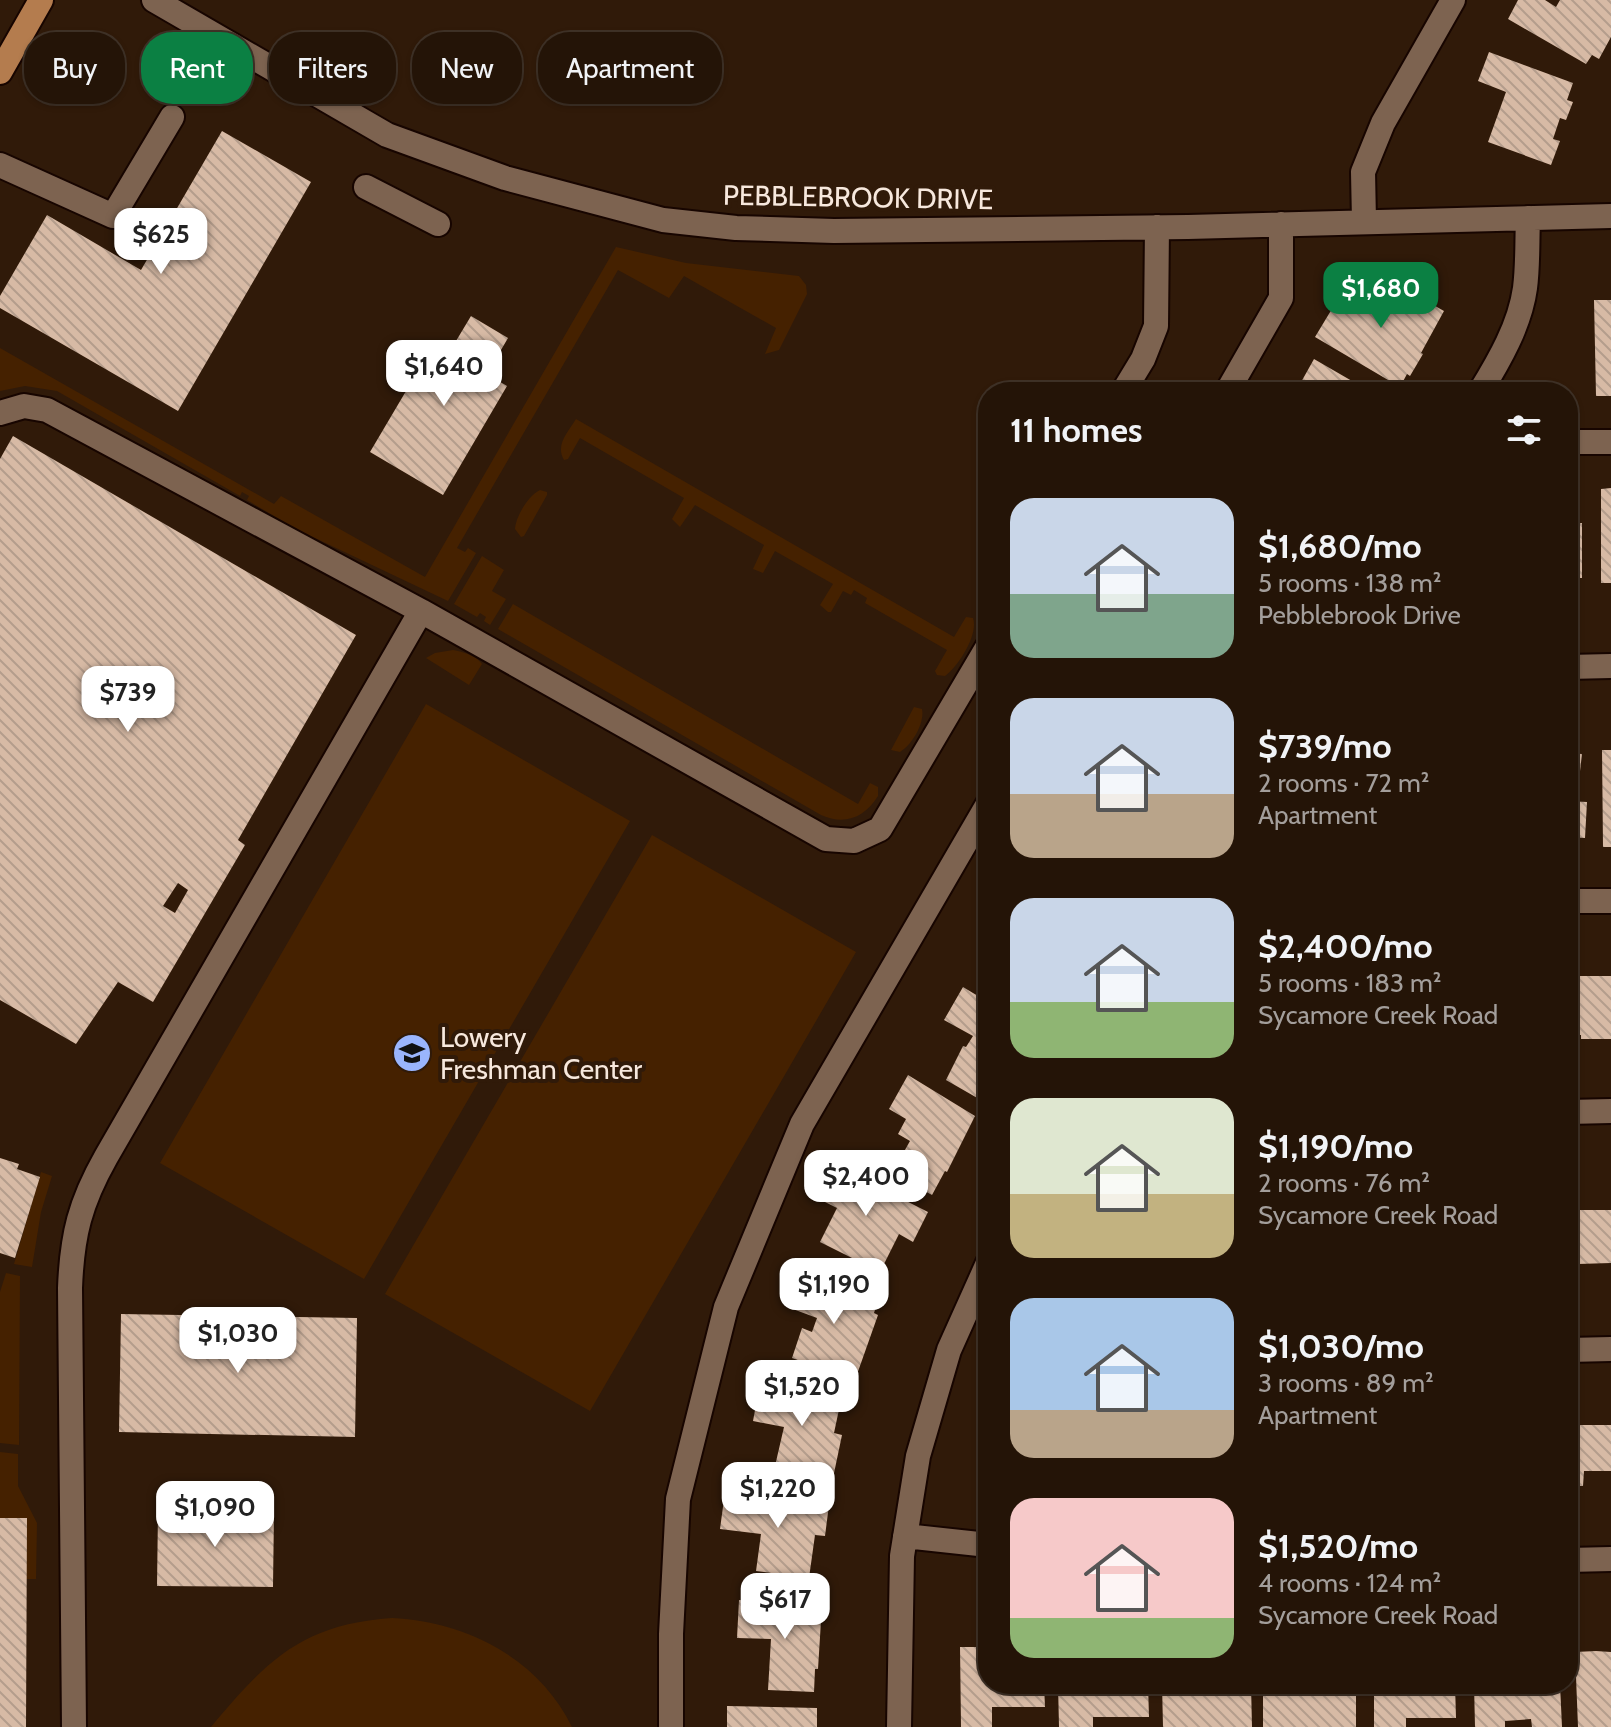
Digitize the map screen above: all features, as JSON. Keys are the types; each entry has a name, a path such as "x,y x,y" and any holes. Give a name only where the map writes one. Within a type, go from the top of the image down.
{"main road":[{"path":"0,72 41,0"}],"street":[{"name":"PEBBLEBROOK DRIVE","path":"154,0 387,135 505,178 663,220 806,231 1157,227 1611,216"},
{"path":"1364,221 1363,172 1383,123 1453,0"},
{"path":"0,165 113,216 172,117"},
{"path":"366,187 438,224"},
{"path":"1486,382 1516,322 1525,289 1528,218"},
{"path":"1233,382 1281,298 1281,224"},
{"path":"1129,382 1143,359 1156,326 1157,227"},
{"path":"0,413 24,406 47,410 421,611 826,839 854,841 880,829 978,663"},
{"path":"1578,442 1611,442"},
{"path":"74,1727 70,1288 71,1254 82,1204 106,1157 421,611"},
{"path":"1578,667 1611,666"},
{"path":"671,1727 671,1634 678,1499 726,1307 802,1124 978,821"},
{"path":"1578,901 1611,901"},
{"path":"1578,1112 1611,1111"},
{"path":"899,1727 902,1556 918,1456 949,1350 978,1300"},
{"path":"1578,1350 1611,1349"},
{"path":"905,1536 978,1544"},
{"path":"1578,1560 1611,1559"}],"shaded area":[{"path":"616,247 686,263 799,276 806,285 807,294 779,350 765,354 776,328 684,276 669,298 618,270 457,548 465,552 468,548 476,553 448,601 296,529 247,500 249,496 242,492 240,496 57,391 25,386 0,391 0,348 274,504 281,496 425,577"},
{"path":"576,419 954,637 966,617 973,618 973,633 961,658 945,676 937,675 935,671 947,650 865,603 867,598 854,590 851,595 843,591 831,612 828,612 820,605 833,584 775,551 763,573 753,569 764,545 695,505 680,527 672,519 684,498 580,438 568,459 564,460 562,444"},
{"path":"540,490 547,492 547,495 521,537 515,529 518,518 523,507"},
{"path":"482,556 504,570 492,591 506,599 490,625 480,613 477,617 454,604"},
{"path":"513,604 858,804 870,783 878,787 878,796 854,818 838,820 821,815 498,629"},
{"path":"453,650 473,656 482,664 469,685 426,658"},
{"path":"426,704 630,821 364,1279 160,1163"},
{"path":"914,707 922,709 922,721 917,733 900,752 891,750"},
{"path":"652,835 856,952 590,1411 385,1294"},
{"path":"41,1172 52,1176 41,1212 32,1267 14,1264"},
{"path":"6,1273 20,1276 19,1445 0,1443 0,1292"},
{"path":"0,1452 18,1454 18,1486 37,1523 36,1579 26,1579 27,1518 0,1518"},
{"path":"392,1618 447,1627 497,1648 520,1663 540,1682 558,1703 572,1727 211,1727 250,1683 288,1650 333,1628"}],"building":[{"path":"1518,0 1545,0 1556,7 1560,0 1611,0 1611,37 1599,59 1592,55 1586,64 1508,19"},
{"path":"1489,52 1573,83 1567,100 1573,102 1566,120 1560,118 1553,139 1560,141 1551,165 1488,142 1506,92 1478,81"},
{"path":"222,131 311,182 178,411 0,308 0,296 47,215 141,270"},
{"path":"1350,279 1388,301 1398,285 1444,311 1423,354 1403,382 1392,382 1315,337"},
{"path":"1594,300 1611,300 1611,396 1596,396"},
{"path":"471,316 508,338 487,374 507,386 443,495 370,452 435,342 450,351"},
{"path":"1314,359 1354,382 1301,382"},
{"path":"13,436 356,635 238,840 245,845 153,1002 118,982 76,1044 0,1000 0,459","holes":["178,883 188,890 175,913 163,906"]},
{"path":"1611,488 1611,583 1601,583 1601,489"},
{"path":"1578,523 1582,523 1582,578 1578,578"},
{"path":"1602,750 1611,750 1611,847 1603,847"},
{"path":"1578,754 1582,754 1578,788"},
{"path":"1578,802 1587,802 1585,838 1578,838"},
{"path":"1578,976 1611,976 1611,1039 1581,1039 1578,1035"},
{"path":"963,987 978,996 978,1098 946,1080 963,1046 966,1047 973,1036 944,1020"},
{"path":"908,1075 975,1116 932,1195 892,1173 910,1141 898,1134 906,1119 889,1109"},
{"path":"0,1158 19,1164 17,1169 40,1177 15,1258 0,1253"},
{"path":"833,1164 928,1212 913,1242 899,1234 880,1272 820,1242 837,1208 815,1197"},
{"path":"1578,1210 1611,1210 1611,1263 1578,1264"},
{"path":"803,1273 878,1300 874,1313 878,1315 855,1380 792,1358 802,1328 812,1332 817,1318 790,1308"},
{"path":"121,1314 357,1318 355,1437 119,1432"},
{"path":"760,1383 841,1400 834,1433 842,1435 833,1478 775,1466 784,1427 753,1421"},
{"path":"1578,1425 1611,1425 1611,1471 1584,1471 1583,1486 1578,1486"},
{"path":"725,1492 829,1505 825,1536 815,1535 809,1578 756,1571 761,1534 720,1529"},
{"path":"158,1511 274,1513 273,1587 157,1586"},
{"path":"0,1518 27,1518 26,1727 0,1727"},
{"path":"739,1600 818,1604 817,1620 821,1621 814,1692 768,1690 771,1639 737,1638"},
{"path":"978,1642 978,1694 1044,1694 1045,1707 992,1707 992,1727 961,1727 960,1647 977,1647"},
{"path":"1578,1652 1611,1652 1611,1727 1578,1727"},
{"path":"1058,1694 1148,1694 1149,1717 1093,1717 1093,1727 1059,1727"},
{"path":"1162,1694 1251,1694 1252,1727 1163,1727"},
{"path":"1263,1694 1356,1694 1356,1727 1263,1727"},
{"path":"1374,1694 1455,1694 1456,1718 1406,1718 1406,1727 1374,1727"},
{"path":"1474,1694 1560,1694 1562,1727 1532,1727 1531,1719 1505,1721 1505,1727 1475,1727"},
{"path":"727,1706 817,1708 817,1727 727,1727"}],"place":[{"name":"Lowery Freshman Center","path":"412,1053"}]}
